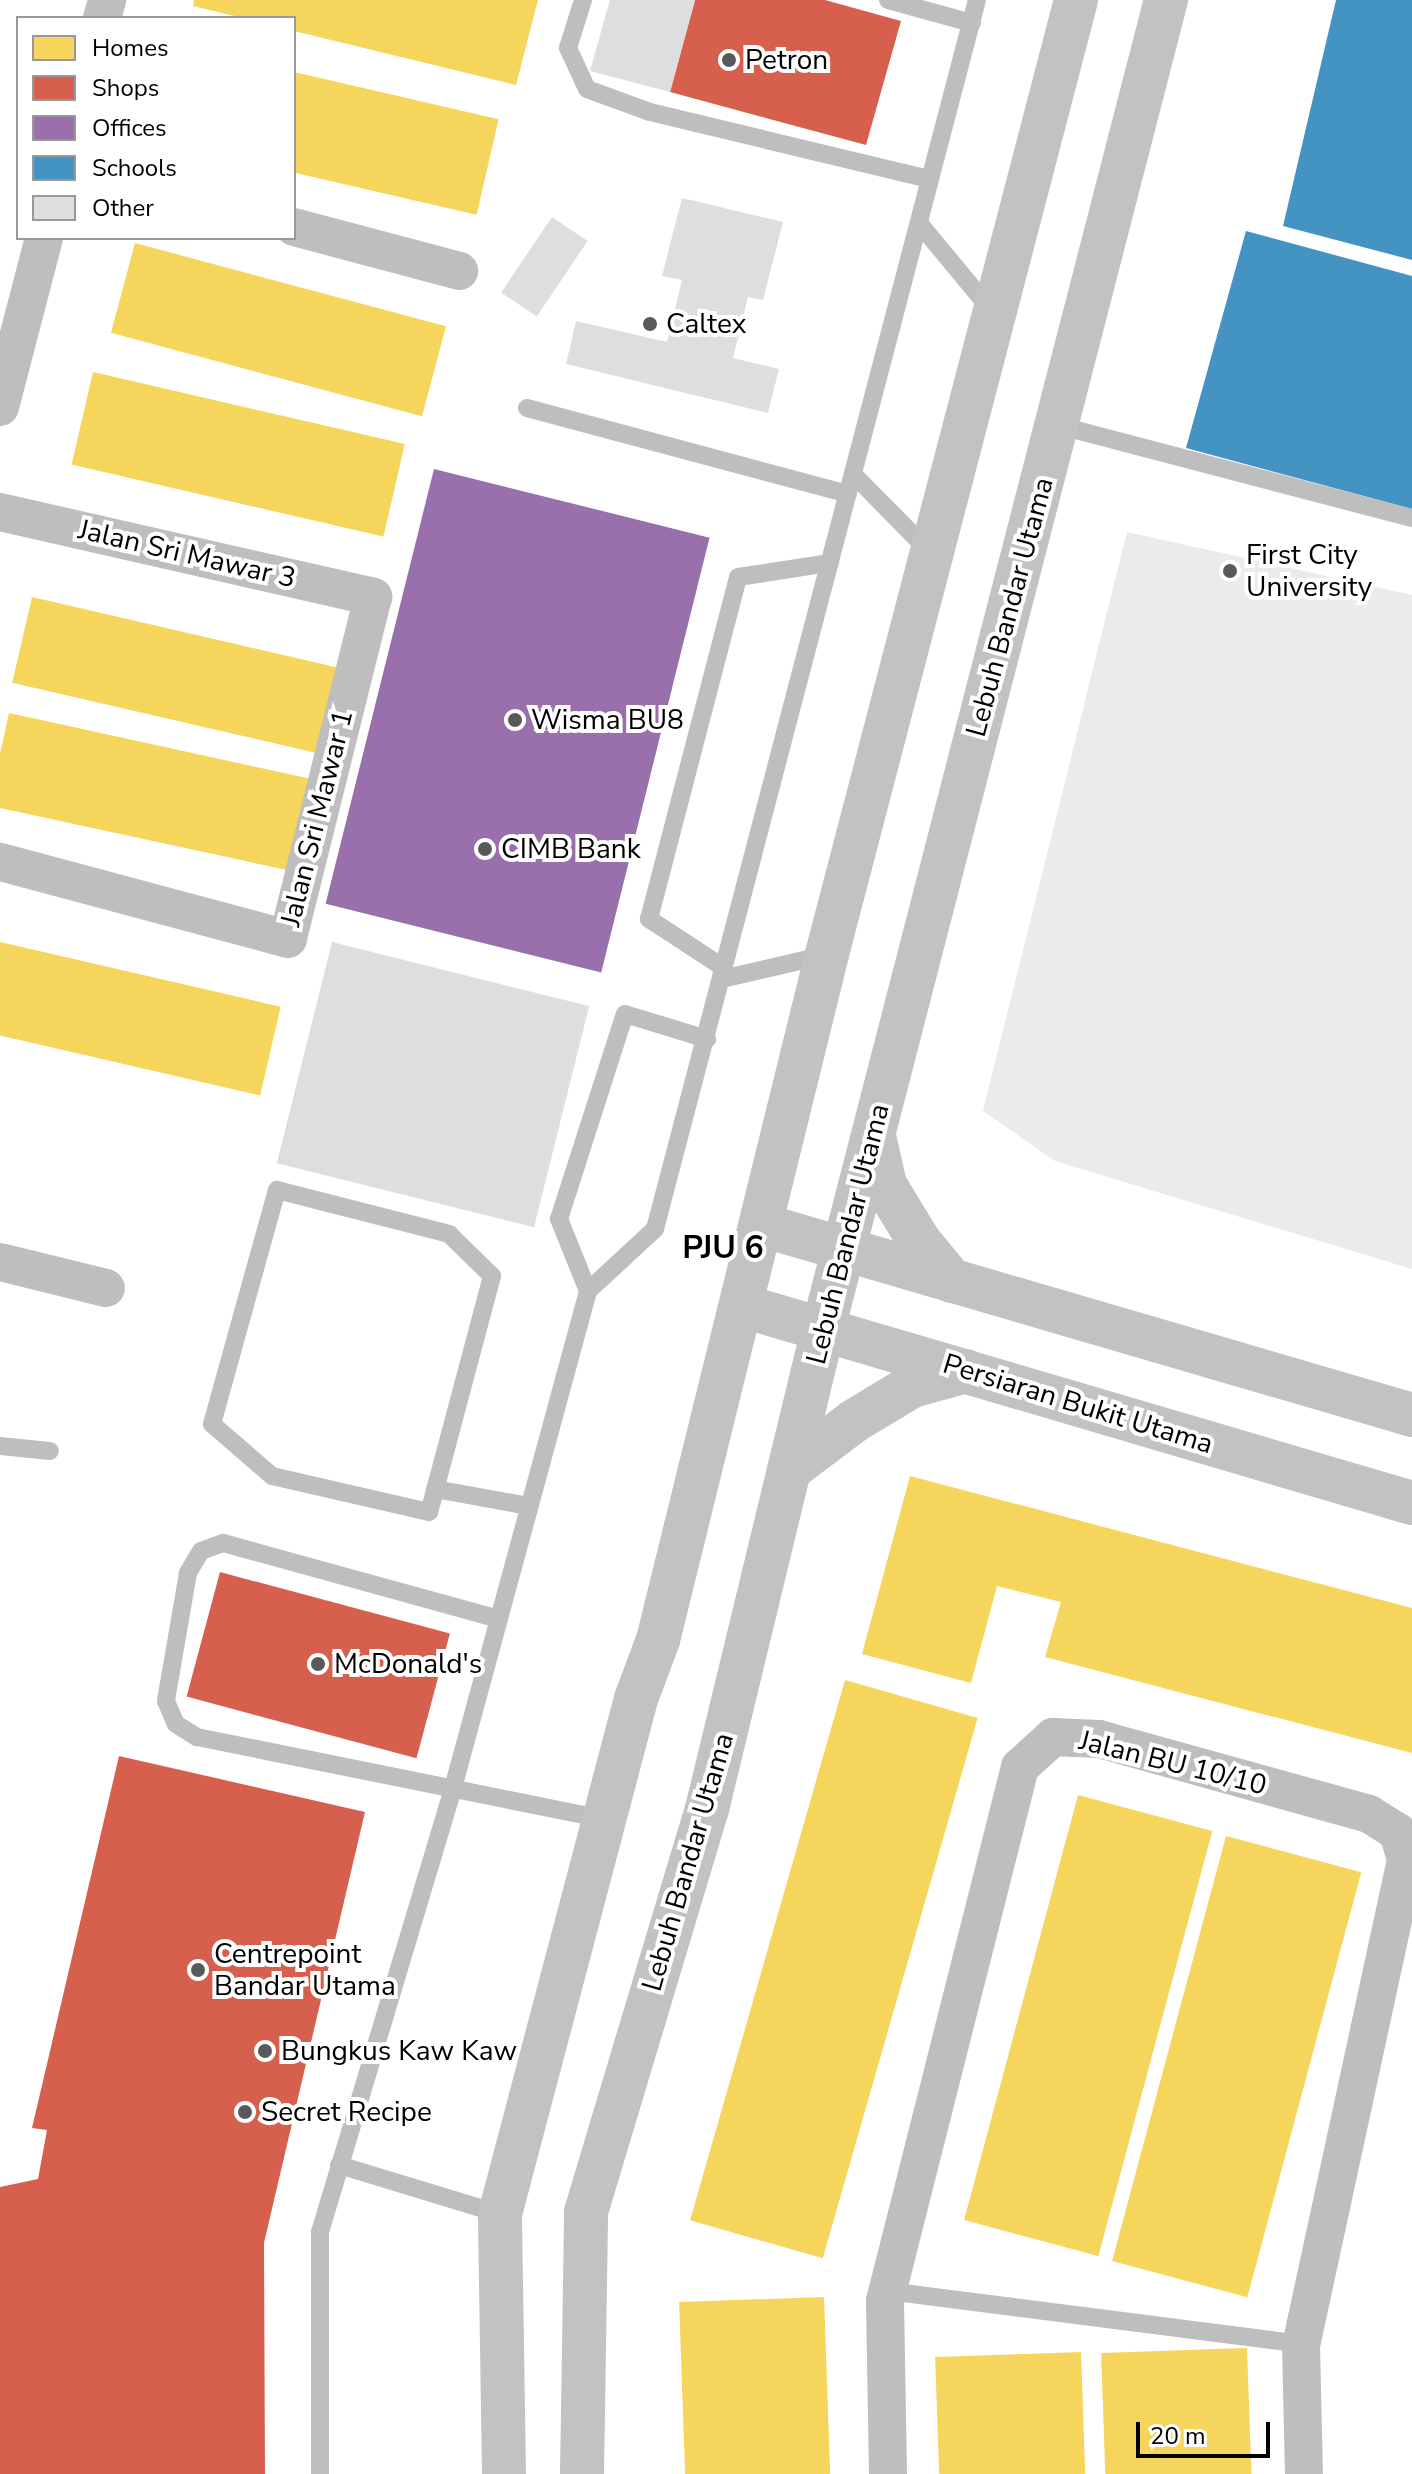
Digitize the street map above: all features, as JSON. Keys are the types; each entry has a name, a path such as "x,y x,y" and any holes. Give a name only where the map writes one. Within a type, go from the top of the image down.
{"main road":[{"path":"504,2474 500,2214 636,1699 658,1640 743,1306 827,954 934,556 1076,0"},
{"name":"Lebuh Bandar Utama","path":"582,2474 586,2212 707,1809 823,1329 1166,0"},
{"path":"873,1134 885,1185 919,1241 952,1281"},
{"path":"762,1225 1412,1415"},
{"name":"Persiaran Bukit Utama","path":"743,1306 1412,1503"},
{"path":"789,1470 854,1421 912,1386 966,1371"}],"street":[{"path":"296,228 459,271"},
{"path":"0,407 6,362 43,240"},
{"name":"Jalan Sri Mawar 3","path":"0,512 373,597"},
{"name":"Jalan Sri Mawar 1","path":"0,862 288,939 373,597"},
{"path":"0,1262 106,1288"},
{"name":"Jalan BU 10/10","path":"888,2474 888,2291 1020,1767 1053,1737 1099,1739 1369,1814 1398,1832 1406,1860 1301,2344 1304,2474"}],"lane":[{"path":"583,0 568,48 587,89 650,112 930,179"},
{"path":"888,0 972,23"},
{"path":"320,2474 320,2232 453,1788 588,1291 655,1229 977,0"},
{"path":"919,223 996,316"},
{"path":"527,408 848,494"},
{"path":"1057,425 1412,518"},
{"path":"853,474 934,556"},
{"path":"827,954 723,973 649,919 738,577 830,563"},
{"path":"588,1291 559,1219 625,1014 707,1039"},
{"path":"277,1190 449,1234 492,1276 435,1489 429,1512 272,1476 212,1424 277,1190"},
{"path":"0,1446 50,1451"},
{"path":"435,1489 529,1506"},
{"path":"499,1619 223,1543 201,1551 188,1573 166,1701 176,1724 197,1737 605,1819"},
{"path":"339,2165 500,2214"},
{"path":"888,2291 1301,2344"}],"shaded area":[{"path":"1127,532 1412,595 1412,1269 1055,1161 983,1111"}],"building: Homes":[{"path":"194,0 538,0 516,85 296,31 296,16 235,16 193,6"},
{"path":"296,72 499,119 477,215 296,173"},
{"path":"135,243 446,326 422,416 111,333"},
{"path":"93,372 405,444 383,537 72,465"},
{"path":"32,597 343,669 323,755 12,683"},
{"path":"9,713 316,780 296,872 0,808 0,754"},
{"path":"0,942 281,1007 260,1095 0,1035"},
{"path":"910,1476 1412,1608 1412,1753 1045,1657 1061,1602 997,1586 971,1683 862,1654"},
{"path":"845,1680 978,1718 823,2258 690,2220"},
{"path":"1078,1795 1212,1831 1098,2256 964,2220"},
{"path":"1226,1836 1361,1872 1247,2297 1112,2261"},
{"path":"824,2297 830,2474 685,2474 679,2302"},
{"path":"1247,2348 1251,2474 1105,2474 1101,2353"},
{"path":"1081,2352 1085,2474 939,2474 935,2357"}],"building: Shops":[{"path":"695,0 825,0 901,21 866,145 670,92"},
{"name":"McDonald's","path":"220,1572 450,1634 417,1758 187,1697"},
{"name":"Centrepoint Bandar Utama","path":"119,1756 365,1812 264,2243 265,2474 0,2474 0,2187 38,2179 47,2130 32,2128"}],"building: Offices":[{"name":"Wisma BU8","path":"434,469 710,538 601,972 326,904"}],"building: Schools":[{"path":"1336,0 1412,0 1412,260 1283,226"},
{"path":"1246,231 1412,276 1412,509 1186,448"}],"building: Other":[{"path":"610,0 695,0 670,92 590,71"},
{"path":"682,198 783,222 763,300 748,297 733,358 779,369 768,413 566,364 576,321 667,342 682,280 662,276"},
{"path":"552,217 588,241 537,316 501,292"},
{"path":"332,942 589,1006 534,1227 277,1163"}],"place":[{"name":"Petron","path":"729,60"},
{"name":"Caltex","path":"650,324"},
{"name":"First City University","path":"1230,571"},
{"name":"Wisma BU8","path":"515,720"},
{"name":"CIMB Bank","path":"485,849"},
{"name":"McDonald's","path":"318,1664"},
{"name":"Centrepoint Bandar Utama","path":"198,1970"},
{"name":"Bungkus Kaw Kaw","path":"265,2051"},
{"name":"Secret Recipe","path":"245,2112"}],"district":[{"name":"PJU 6","path":"723,1248"}]}
